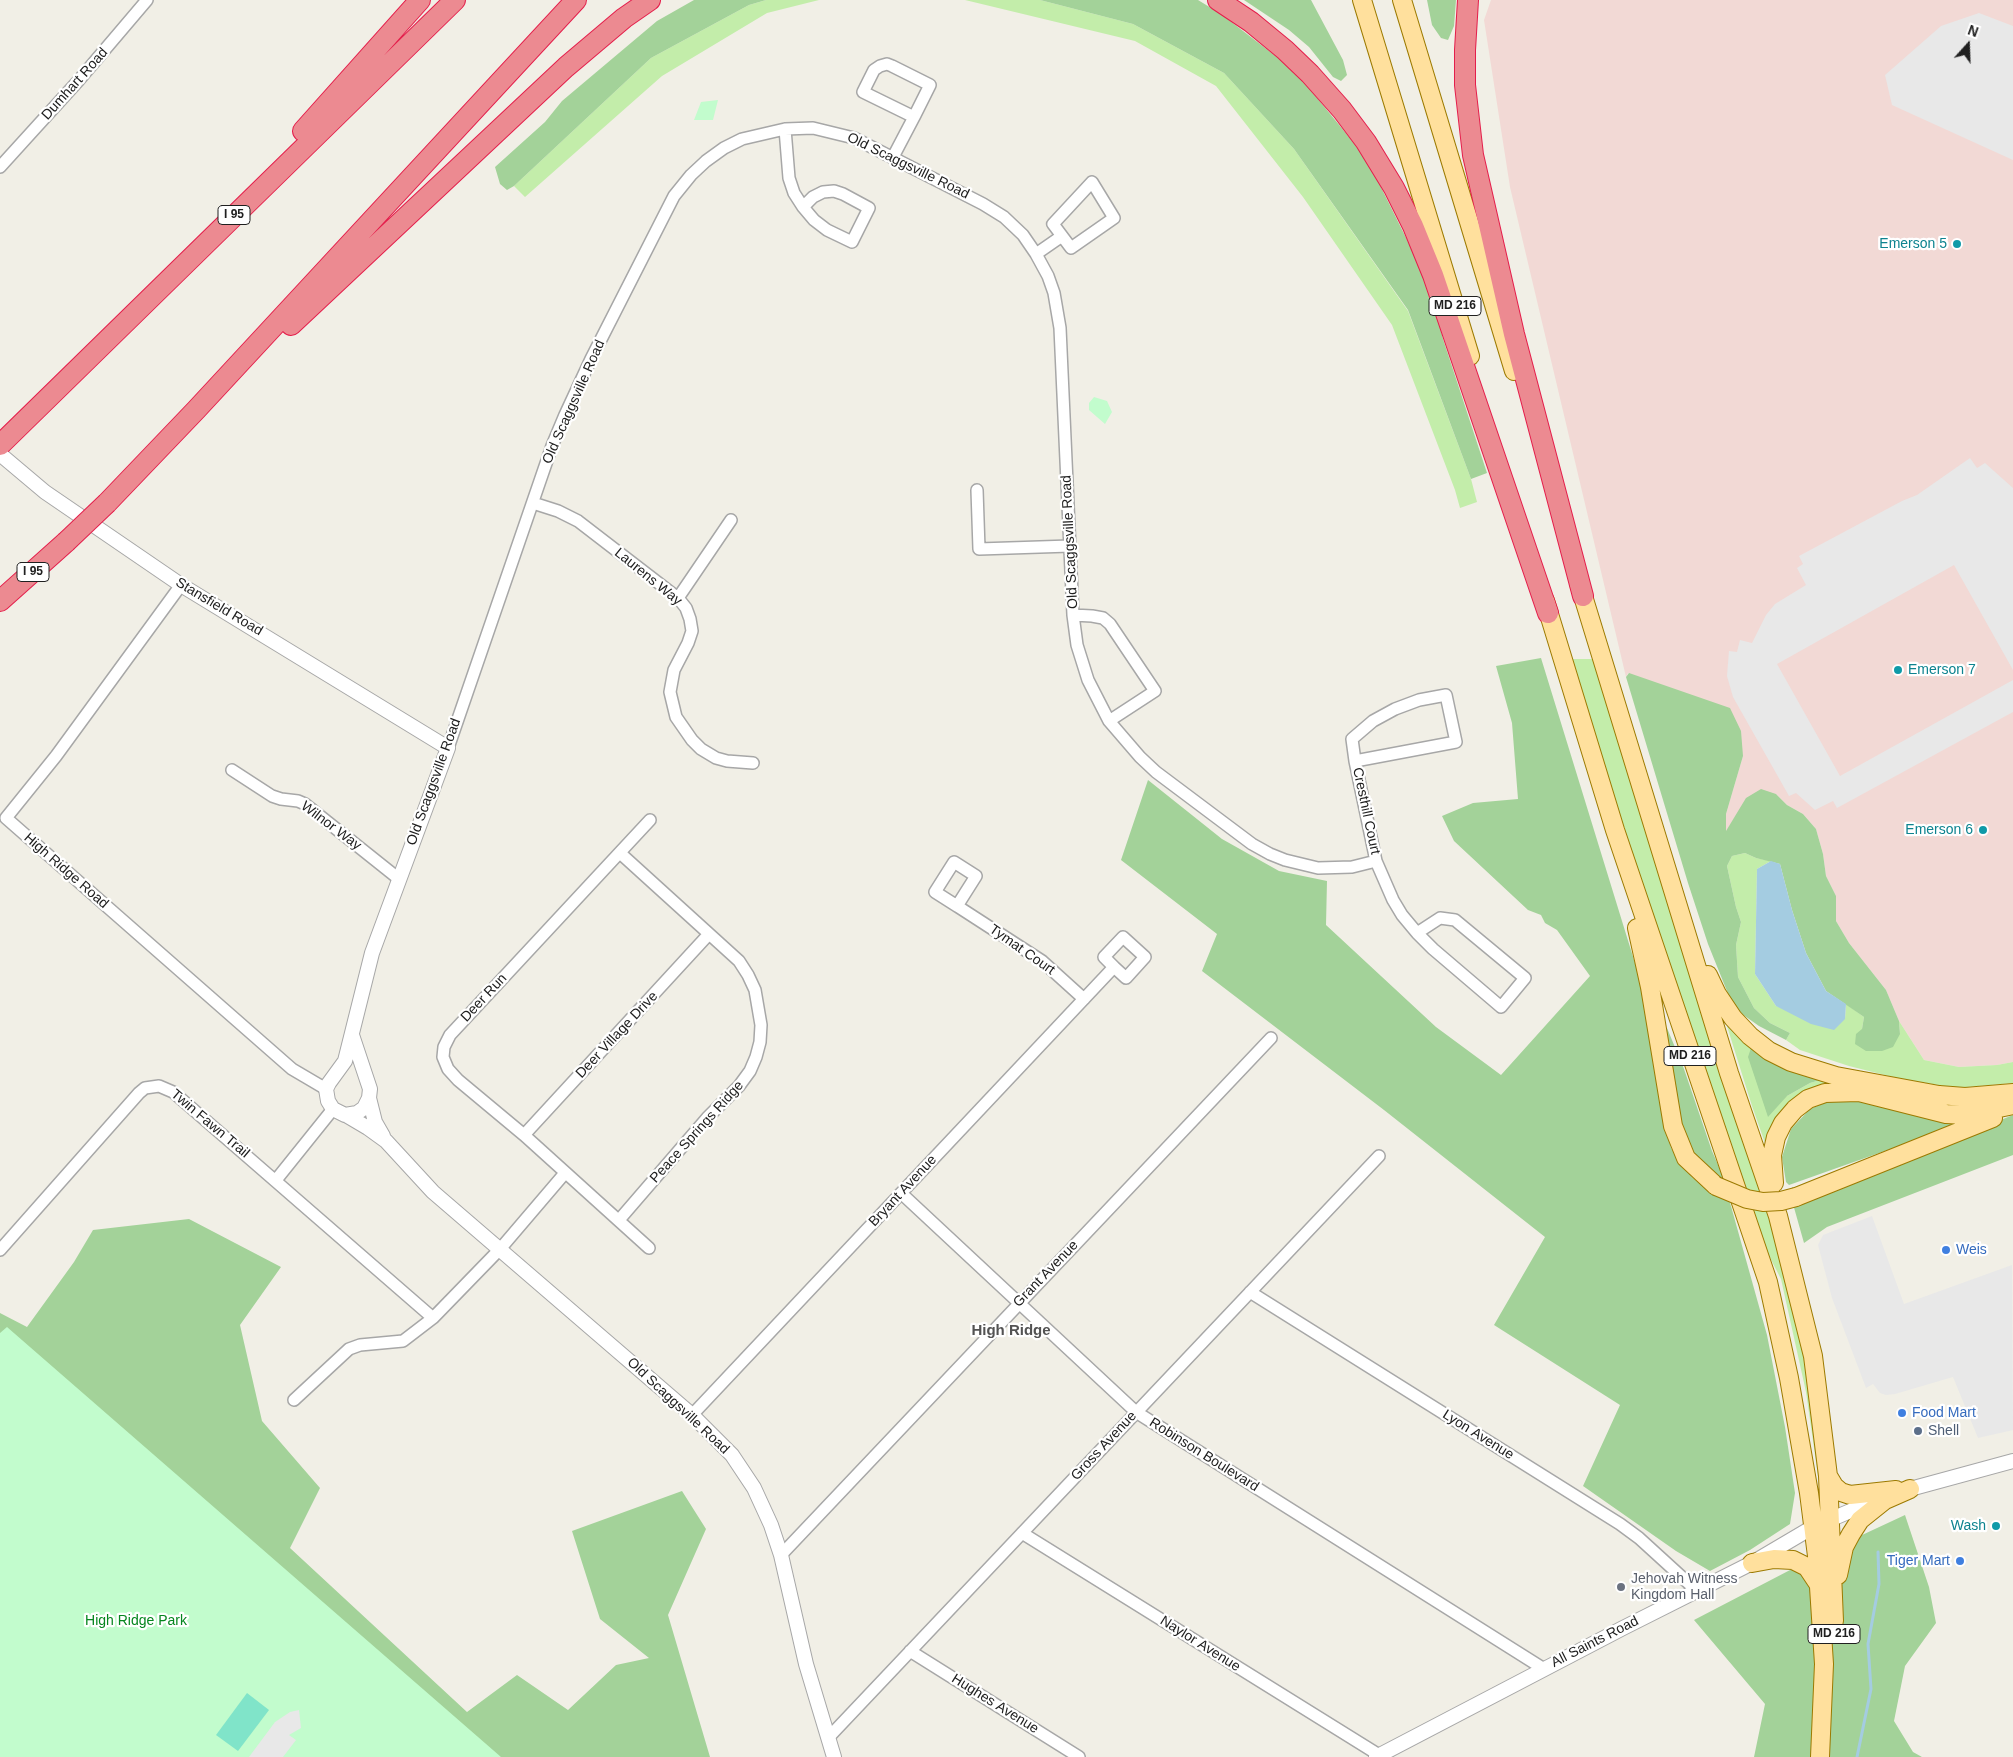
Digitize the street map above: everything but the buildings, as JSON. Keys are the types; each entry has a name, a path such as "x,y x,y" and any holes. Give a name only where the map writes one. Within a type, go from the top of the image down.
{"highway":[{"path":"159,288 420,0"},
{"name":"I 95","path":"0,445 454,0"},
{"name":"I 95","path":"0,601 107,503 196,410 576,0"},
{"path":"196,410 308,310 566,67 624,18 650,0"},
{"path":"1218,0 1251,22 1310,74 1342,110 1366,142 1394,188 1413,226 1432,275 1548,613"},
{"path":"1468,0 1465,85 1473,155 1514,334 1582,596"}],"main road":[{"name":"MD 216","path":"1362,0 1614,830 1768,1282 1789,1378 1813,1527 1820,1585 1824,1664 1820,1752"},
{"name":"MD 216","path":"1402,0 1649,816 1729,1073 1778,1216 1814,1356 1828,1476 1834,1640 1831,1705 1820,1752"},
{"path":"1649,816 1717,994 1733,1018 1750,1036 1763,1046 1791,1062 1814,1070 1939,1095 1965,1097 2013,1093"},
{"path":"1614,830 1650,987 1674,1126 1686,1158 1716,1186 1747,1199 1763,1202 1781,1201 1796,1197 2013,1109"},
{"path":"1778,1216 1772,1155 1776,1137 1789,1116 1808,1098 1824,1093 1859,1092 1925,1110 1966,1115 2013,1105"},
{"path":"1828,1476 1834,1486 1841,1492 1850,1495 1910,1489"},
{"path":"1834,1640 1837,1577 1844,1547 1850,1534 1860,1520 1872,1509 1885,1500 1910,1489"},
{"path":"1752,1563 1774,1559 1792,1560 1807,1567 1820,1585"}],"street":[{"name":"Dumhart Road","path":"0,166 92,66 147,0"},
{"path":"893,157 914,117 930,85 887,64 874,70 863,92 914,117"},
{"name":"Old Scaggsville Road","path":"333,1077 345,1061 359,998 372,953 448,748 533,503 565,415 591,359 674,196 691,175 724,148 742,139 785,129 814,128 839,133 854,138 893,157 1004,217 1023,235 1036,254 1048,276 1054,293 1060,328 1073,616 1077,644 1095,697 1109,721 1140,757 1156,772 1252,844 1270,854 1293,863 1318,868 1352,867 1376,861"},
{"path":"785,129 789,178 794,193 803,207 814,220 827,230 852,242 869,208 834,191 823,192 813,197 803,207"},
{"path":"1092,182 1114,218 1071,248 1062,236 1054,224 1092,182"},
{"path":"1036,254 1062,236"},
{"name":"Stansfield Road","path":"0,454 45,492 181,585 448,748"},
{"path":"977,490 979,549 1070,546"},
{"name":"Laurens Way","path":"533,503 578,521 678,598 686,608 692,631 674,670 670,692 676,717 692,740 716,758 753,764"},
{"path":"678,598 731,520"},
{"name":"High Ridge Road","path":"181,585 56,756 3,815 292,1068 326,1089"},
{"path":"1073,616 1103,618 1110,624 1155,690 1109,721"},
{"name":"Cresthill Court","path":"1355,761 1456,742 1446,695 1419,700 1395,709 1373,721 1352,738 1355,761 1376,861 1393,900 1402,915 1417,933 1501,1007 1525,978 1455,920 1440,918 1417,933"},
{"name":"Wilnor Way","path":"232,770 272,796 305,804 399,880"},
{"name":"Deer Run","path":"649,1248 524,1135 453,1075 443,1057 444,1047 450,1035 650,820"},
{"name":"Peace Springs Ridge","path":"619,1220 707,1118 739,1086 750,1071 760,1042 761,1024 755,990 748,975 738,961 620,853"},
{"name":"Tymat Court","path":"957,906 1042,961 1084,999"},
{"name":"Deer Village Drive","path":"524,1135 709,934"},
{"name":"Bryant Avenue","path":"692,1415 1114,967"},
{"name":"Old Scaggsville Road","path":"352,1035 367,1082"},
{"name":"Grant Avenue","path":"781,1555 1271,1038"},
{"path":"351,1071 362,1076 370,1089 369,1098 364,1108 357,1113 346,1114 333,1109 328,1101 326,1089 333,1077 342,1072 351,1071"},
{"name":"Twin Fawn Trail","path":"0,1250 139,1093 152,1086 166,1088 276,1180 433,1318"},
{"name":"Old Scaggsville Road","path":"369,1098 375,1122 386,1141 433,1192 501,1248 692,1415 722,1444 744,1472 763,1506 781,1555 806,1664 834,1757"},
{"path":"276,1180 333,1109"},
{"name":"Old Scaggsville Road","path":"346,1114 386,1141"},
{"name":"Gross Avenue","path":"829,1737 1379,1156"},
{"path":"294,1400 349,1349 360,1345 402,1341 433,1318 501,1248 565,1173"},
{"name":"Robinson Boulevard","path":"901,1194 1136,1412 1544,1669"},
{"name":"Lyon Avenue","path":"1250,1292 1612,1519 1639,1538 1696,1590"},
{"name":"All Saints Road","path":"1378,1756 1696,1590 1752,1563 1813,1527 1869,1503 1910,1489 2013,1461"},
{"name":"Naylor Avenue","path":"1022,1533 1378,1756"},
{"name":"Hughes Avenue","path":"910,1651 1079,1757"}],"shaded area":[{"path":"1491,0 2013,0 2013,1062 1997,1065 1959,1067 1924,1060 1899,1021 1886,990 1849,943 1836,921 1836,896 1826,876 1823,854 1816,829 1803,814 1787,805 1776,794 1735,817 1726,832 1726,814 1743,756 1628,673 1626,677 1510,187 1484,20"},
{"path":"1979,13 2013,26 2013,160 1892,105 1885,75 1941,26"},
{"path":"1970,458 1977,468 1985,463 2013,488 2013,670 1954,565 1777,664 1840,776 2013,680 2013,712 1837,808 1833,801 1815,810 1796,793 1789,796 1733,697 1727,676 1729,651 1737,652 1740,640 1752,643 1766,615 1775,604 1806,585 1797,568 1803,564 1799,556 1902,501 1917,495"},
{"path":"1872,1216 1904,1304 2012,1265 2013,1430 1978,1438 1953,1377 1895,1394 1886,1395 1880,1393 1873,1384 1866,1388 1832,1298 1818,1245 1823,1235"},
{"path":"299,1710 301,1728 289,1735 296,1740 283,1757 249,1757 275,1722 290,1712"}],"green space":[{"path":"694,0 766,0 749,5 651,58 514,186 507,190 500,184 495,167 545,122 562,101 657,21"},
{"path":"766,0 819,0 767,13 662,76 525,197 514,186 651,58 749,5"},
{"path":"965,0 1040,0 1133,24 1224,73 1294,149 1408,311 1471,479 1477,502 1460,508 1455,490 1392,325 1303,197 1216,86 1135,41"},
{"path":"1040,0 1198,0 1221,14 1295,71 1367,159 1417,260 1437,313 1443,339 1487,473 1471,479 1408,310 1294,149 1224,73 1133,24"},
{"path":"1244,0 1311,0 1343,60 1347,75 1341,81 1333,77 1309,47 1289,30"},
{"path":"1427,0 1456,0 1454,26 1448,40 1441,38 1432,25"},
{"path":"718,100 713,120 694,120 701,102"},
{"path":"1094,397 1107,401 1112,412 1105,424 1089,410 1089,403"},
{"path":"1541,658 1642,986 1671,1148 1692,1177 1713,1194 1729,1199 1767,1335 1785,1427 1795,1493 1790,1524 1750,1550 1710,1571 1676,1551 1583,1486 1620,1405 1494,1325 1545,1237 1384,1110 1202,971 1217,934 1121,860 1148,780 1222,839 1279,871 1327,881 1326,925 1436,1027 1501,1075 1590,976 1557,930 1545,923 1541,915 1528,910 1454,841 1442,816 1473,803 1518,799 1512,723 1496,666"},
{"path":"1570,659 1596,659 1781,1253 1808,1373 1815,1421 1820,1490 1806,1392 1781,1279 1763,1244 1657,939"},
{"path":"1629,673 1730,708 1741,731 1743,756 1726,814 1726,831 1746,798 1761,789 1776,794 1787,805 1803,814 1816,829 1823,854 1826,876 1836,896 1836,921 1849,943 1886,990 1899,1021 1900,1034 1893,1047 1882,1051 1866,1051 1855,1044 1856,1034 1862,1029 1864,1017 1826,991 1806,953 1780,864 1745,853 1732,856 1727,866 1741,922 1736,945 1738,977 1754,1008 1770,1023 1790,1033 1786,1040 1759,1026 1742,1014 1729,996 1708,944 1688,883 1626,677"},
{"path":"1745,853 1756,858 1771,861 1757,869 1755,974 1776,1006 1845,1019 1846,1004 1864,1017 1862,1029 1900,1034 1899,1021 1924,1060 1959,1067 1997,1065 2013,1062 2013,1083 1956,1088 1897,1078 1849,1066 1800,1050 1786,1040 1790,1033 1770,1023 1754,1008 1738,977 1736,945 1741,922 1727,866 1732,856"},
{"path":"1726,1023 1757,1047 1787,1096 1810,1083 1827,1078 1967,1102 1979,1110 1817,1090 1768,1147 1752,1106"},
{"path":"1667,1028 1684,1069 1712,1151 1725,1181 1709,1171 1695,1155 1685,1136 1665,1032"},
{"path":"1757,1047 1827,1078 1810,1083 1787,1096 1768,1117 1748,1057 1751,1048"},
{"path":"1834,1099 1866,1102 1959,1122 1958,1125 1789,1185 1786,1182 1782,1157 1791,1129 1810,1109"},
{"path":"2013,1115 2013,1155 1827,1227 1804,1243 1793,1204"},
{"path":"189,1219 281,1267 240,1325 262,1421 320,1488 290,1548 467,1712 517,1675 568,1710 616,1665 649,1658 600,1619 572,1531 682,1491 706,1529 668,1615 710,1757 0,1757 0,1313 27,1327 74,1262 93,1230"},
{"name":"High Ridge Park","path":"7,1327 501,1757 0,1757 0,1333"},
{"path":"1905,1515 1929,1587 1936,1623 1905,1666 1894,1721 1913,1752 1922,1757 1754,1757 1765,1704 1694,1620 1817,1556"},
{"path":"247,1693 269,1710 238,1751 216,1735"}],"water":[{"path":"1771,861 1780,864 1806,953 1826,991 1846,1004 1845,1019 1834,1030 1811,1024 1776,1006 1755,974 1757,869"}],"waterway":[{"path":"1857,1757 1871,1689 1868,1644 1879,1584 1878,1552"}],"place":[{"name":"Emerson 5","path":"1957,244"},
{"name":"Emerson 7","path":"1898,670"},
{"name":"Emerson 6","path":"1983,830"},
{"name":"Weis","path":"1946,1250"},
{"name":"Food Mart","path":"1902,1413"},
{"name":"Shell","path":"1918,1431"},
{"name":"Wash","path":"1996,1526"},
{"name":"Tiger Mart","path":"1960,1561"},
{"name":"Jehovah Witness Kingdom Hall","path":"1621,1587"}],"district":[{"name":"High Ridge","path":"1011,1331"}]}
